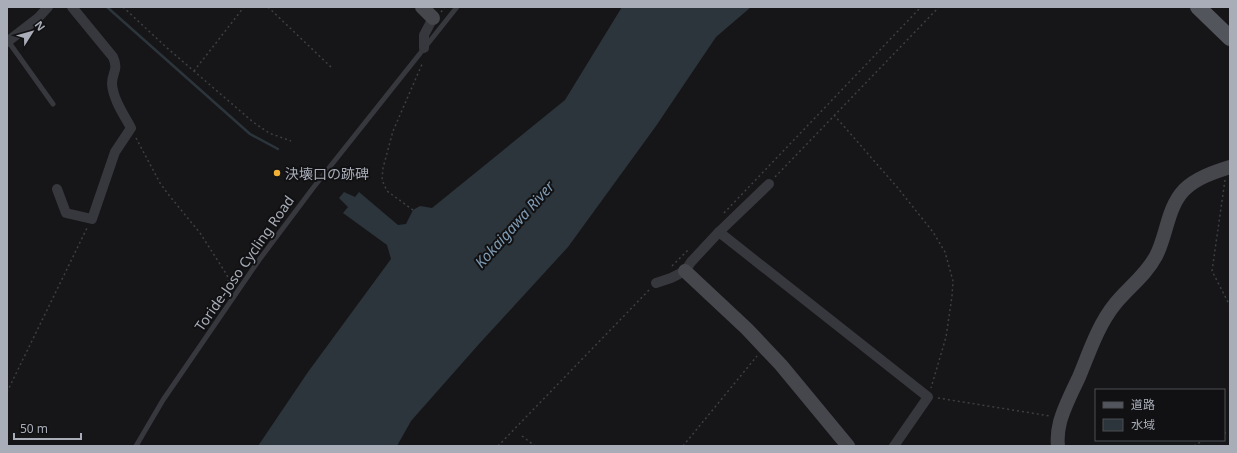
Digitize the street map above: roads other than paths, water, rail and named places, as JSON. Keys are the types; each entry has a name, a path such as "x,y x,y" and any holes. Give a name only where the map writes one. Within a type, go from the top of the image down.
{"main road":[{"path":"1198,7 1230,38"}],"street":[{"path":"8,42 38,18 48,7"},
{"path":"57,189 66,214 92,219 115,152 131,128 114,94 112,83 116,65 113,57 72,7"},
{"path":"422,7 433,18 424,35 424,48"},
{"path":"1058,446 1060,420 1103,323 1114,305 1156,258 1177,199 1184,190 1193,183 1228,168"},
{"path":"656,283 685,271 691,262 719,232 769,184"},
{"path":"719,232 928,397 894,446"},
{"path":"685,271 764,347 810,399 848,446"}],"lane":[{"name":"Toride-Joso Cycling Road","path":"136,446 163,400 259,260 313,188 457,7"},
{"path":"8,42 53,104"}],"water":[{"name":"Kokaigawa River","path":"622,7 751,7 716,37 656,126 568,247 411,421 397,446 258,446 308,372 391,259 387,245 343,213 348,207 339,198 344,192 355,197 359,192 398,225 406,224 413,210 420,206 432,208 565,100"}],"waterway":[{"path":"107,7 250,134 278,149"}],"place":[{"name":"決壊口の跡碑","path":"277,173"}]}
